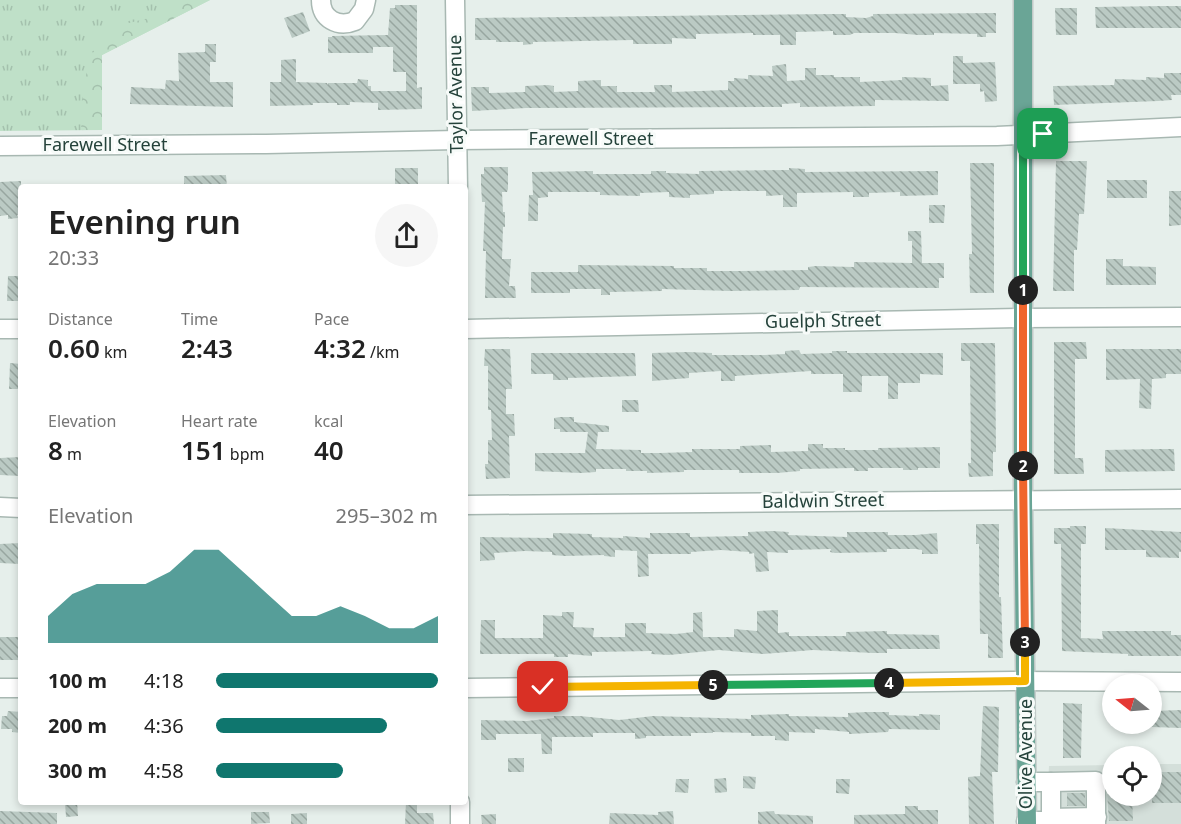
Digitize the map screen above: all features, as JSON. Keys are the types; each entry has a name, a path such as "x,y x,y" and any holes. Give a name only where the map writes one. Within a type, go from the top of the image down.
{"main road":[{"name":"Olive Avenue","path":"1023,0 1023,500 1027,823"}],"street":[{"path":"321,0 322,11 331,21 340,24 355,21 364,9 366,0"},
{"name":"Taylor Avenue","path":"455,0 458,184"},
{"name":"Farewell Street","path":"0,146 1023,135 1181,128"},
{"name":"Guelph Street","path":"468,328 1181,317"},
{"path":"0,329 18,329"},
{"name":"Baldwin Street","path":"468,505 1181,499"},
{"path":"0,507 18,508"},
{"path":"468,688 1025,681 1181,682"},
{"path":"0,688 18,688"},
{"path":"1026,782 1096,781 1096,820 1027,823"},
{"path":"1051,782 1057,821"},
{"path":"460,805 460,824"}],"shaded area":[{"path":"1162,764 1181,764 1181,824 1046,824 1049,766 1102,765 1102,806 1162,806"}],"green space":[{"path":"0,0 210,0 102,55 102,130 0,131"},
{"path":"184,0 210,0 102,55 102,130 81,130 83,95 89,57 107,37 129,23 157,16"}],"building":[{"path":"395,5 417,5 417,88 422,87 422,109 378,110 378,103 350,102 350,105 313,103 313,105 270,106 270,82 281,82 281,60 296,59 296,82 327,83 328,85 328,83 357,83 358,79 368,80 371,91 406,91 406,72 393,72 393,47 373,47 373,53 328,53 328,37 388,35 390,8 395,8"},
{"path":"1181,6 1181,28 1096,28 1095,7"},
{"path":"1055,8 1077,8 1077,35 1056,35"},
{"path":"303,12 310,31 292,38 284,18"},
{"path":"996,13 996,33 986,33 986,37 977,37 977,34 934,33 934,35 854,33 833,35 833,31 796,32 796,45 780,45 780,35 753,35 753,33 696,34 696,39 672,38 672,44 633,44 633,40 533,42 533,44 523,45 523,42 475,40 475,18 846,14 846,17 866,18 873,14"},
{"path":"205,44 216,44 216,62 210,62 210,82 233,82 233,107 130,104 131,87 165,89 166,80 179,81 178,53 205,52"},
{"path":"953,56 963,56 963,63 995,62 997,101 985,102 984,91 980,92 980,84 953,84"},
{"path":"786,64 787,81 805,80 805,68 816,68 816,75 860,77 860,82 902,80 902,77 931,78 931,86 948,85 949,101 875,100 875,106 800,107 800,103 782,104 782,107 526,108 472,111 471,87 489,87 489,93 525,92 525,86 548,85 554,86 554,92 578,91 578,81 601,80 601,86 617,86 617,92 655,92 654,85 672,85 672,92 728,90 728,81 734,81 734,78 748,79 748,75 773,76 772,66"},
{"path":"1164,73 1181,73 1181,95 1171,95 1172,100 1054,105 1053,86 1114,85 1115,79 1164,78"},
{"path":"1056,161 1087,161 1084,214 1079,214 1077,250 1074,250 1074,291 1053,291"},
{"path":"970,163 994,163 994,293 970,293 969,254 972,254"},
{"path":"484,167 508,167 508,189 507,192 502,192 505,227 503,227 502,259 511,259 509,286 515,286 516,298 485,298 486,251 483,251 485,202 482,202 481,184"},
{"path":"395,168 418,168 418,184 395,184"},
{"path":"789,168 805,169 805,172 938,171 938,195 900,196 900,192 869,193 869,197 853,197 853,192 797,193 797,207 783,207 783,195 766,196 766,191 714,191 714,194 690,195 690,198 669,197 669,192 640,193 640,196 600,195 600,192 548,192 548,197 538,198 538,221 528,221 529,195 533,195 532,172 593,171 593,174 651,174 651,171 666,171 666,173 699,174 699,171 789,170"},
{"path":"226,175 227,184 184,184 184,176"},
{"path":"1107,180 1147,180 1147,198 1107,198"},
{"path":"21,181 21,184 18,184 18,218 8,219 8,215 0,216 0,182"},
{"path":"1169,191 1181,191 1181,225 1169,226"},
{"path":"929,205 945,205 944,223 929,223"},
{"path":"908,231 921,231 922,263 944,263 944,278 939,278 939,288 800,287 799,290 730,291 662,289 662,291 610,292 610,295 601,295 601,289 570,289 570,293 531,293 531,272 578,272 578,265 674,266 674,268 707,268 707,271 739,271 808,270 808,267 816,266 854,267 854,262 912,263 912,241 908,241"},
{"path":"1106,259 1123,259 1123,266 1156,267 1156,285 1106,285"},
{"path":"8,276 18,276 18,301 7,301"},
{"path":"1054,342 1086,342 1087,359 1075,359 1075,458 1083,458 1084,474 1054,474"},
{"path":"961,343 995,343 996,452 993,452 993,476 969,477 968,463 971,463 970,361 961,361"},
{"path":"485,349 510,349 512,389 506,389 506,414 514,414 515,436 509,436 510,478 486,479 488,440 492,440 491,410 488,410 488,366 484,366"},
{"path":"1106,349 1181,349 1181,374 1166,374 1166,378 1152,379 1151,409 1139,408 1140,379 1106,380"},
{"path":"799,350 801,354 832,353 832,351 943,353 943,375 920,374 920,383 898,383 898,399 888,399 888,376 862,376 862,392 843,392 843,374 811,374 811,371 735,376 735,381 721,381 721,371 689,373 689,378 652,381 652,353 765,355 785,354 785,351"},
{"path":"531,353 635,353 636,376 553,380 553,374 531,374"},
{"path":"10,363 18,364 18,389 9,389"},
{"path":"622,400 638,400 639,412 622,412"},
{"path":"574,417 574,422 609,426 609,432 598,432 596,449 641,450 641,453 660,453 771,445 771,452 808,451 808,444 823,444 823,448 845,448 845,450 940,447 940,468 903,470 903,468 868,468 868,471 854,471 854,468 800,469 800,471 777,473 684,470 684,472 647,473 647,471 626,471 626,469 596,469 596,472 581,473 535,471 535,453 585,453 588,432 560,432 560,429 554,429 554,418"},
{"path":"1174,449 1175,471 1105,472 1105,450"},
{"path":"18,457 18,476 0,475 0,458"},
{"path":"976,524 999,524 999,597 1001,597 1003,658 988,658 988,634 980,634 979,544 976,544"},
{"path":"1070,526 1086,526 1086,544 1081,544 1081,638 1103,639 1102,631 1171,631 1171,635 1181,635 1181,656 1128,656 1128,654 1062,651 1061,544 1054,544 1054,528 1070,528"},
{"path":"1105,528 1181,532 1179,558 1146,557 1146,550 1105,550"},
{"path":"748,532 789,532 788,535 847,537 847,532 888,532 888,535 937,533 938,554 922,554 922,550 916,549 887,549 887,552 835,553 830,552 831,549 788,550 788,553 767,552 769,571 756,572 754,553 749,554 749,552 721,550 691,552 691,554 648,554 649,576 638,577 637,551 615,550 615,557 565,556 552,555 552,552 525,551 494,553 495,560 480,561 480,537 553,538 553,533 623,538 623,536 650,538 650,533 690,533 690,537 748,536"},
{"path":"18,543 18,564 0,563 0,544"},
{"path":"778,610 778,633 789,632 789,636 846,636 846,632 887,631 887,634 939,635 940,649 887,649 887,653 813,650 763,654 719,650 669,655 651,654 652,651 592,652 592,656 568,654 568,657 554,657 554,654 480,654 481,620 495,620 495,638 543,638 543,615 562,616 562,612 574,612 573,627 594,628 593,637 625,637 625,623 646,623 646,633 693,632 693,613 702,612 703,637 734,637 734,629 757,631 757,611"},
{"path":"0,637 18,637 18,660 0,660"},
{"path":"1063,703 1082,704 1081,758 1063,758"},
{"path":"983,706 999,707 998,772 992,772 994,824 969,824 968,777 980,776"},
{"path":"1181,710 1181,728 1162,727 1162,711"},
{"path":"8,711 18,712 18,733 12,732 12,729 1,729 2,716 7,716"},
{"path":"889,712 889,715 940,715 940,730 889,729 888,732 849,734 849,732 815,729 815,733 789,732 789,741 775,740 775,736 751,736 751,733 691,733 691,736 646,736 646,738 635,739 635,733 593,733 593,737 552,737 552,754 542,754 541,734 496,734 496,740 481,740 481,720 527,721 554,718 554,716 619,720 653,716 751,719 751,715 789,714 789,716 848,717 848,713"},
{"path":"508,758 524,758 524,772 508,772"},
{"path":"1162,772 1181,772 1181,803 1162,803"},
{"path":"743,776 756,777 755,789 743,788"},
{"path":"726,778 727,792 715,793 714,779"},
{"path":"676,779 689,779 688,793 675,792"},
{"path":"836,779 850,779 849,794 836,793"},
{"path":"1067,793 1085,793 1085,806 1067,806"},
{"path":"65,805 77,805 78,816 66,817"},
{"path":"406,805 417,805 417,813 433,813 434,824 405,824"},
{"path":"905,806 918,806 918,810 938,810 938,824 854,824 854,815 905,814"},
{"path":"1108,806 1132,806 1133,821 1109,821"},
{"path":"0,811 57,813 57,824 0,824"},
{"path":"673,811 674,824 609,824 610,813 658,815 658,812"},
{"path":"774,811 775,814 813,816 813,824 758,824 758,812"},
{"path":"251,812 269,812 270,823 251,824"},
{"path":"307,813 307,824 291,824 291,814"},
{"path":"496,814 496,824 482,824 481,815"}],"route":[{"path":"543,687 1025,681 1023,135 1043,134"}]}
